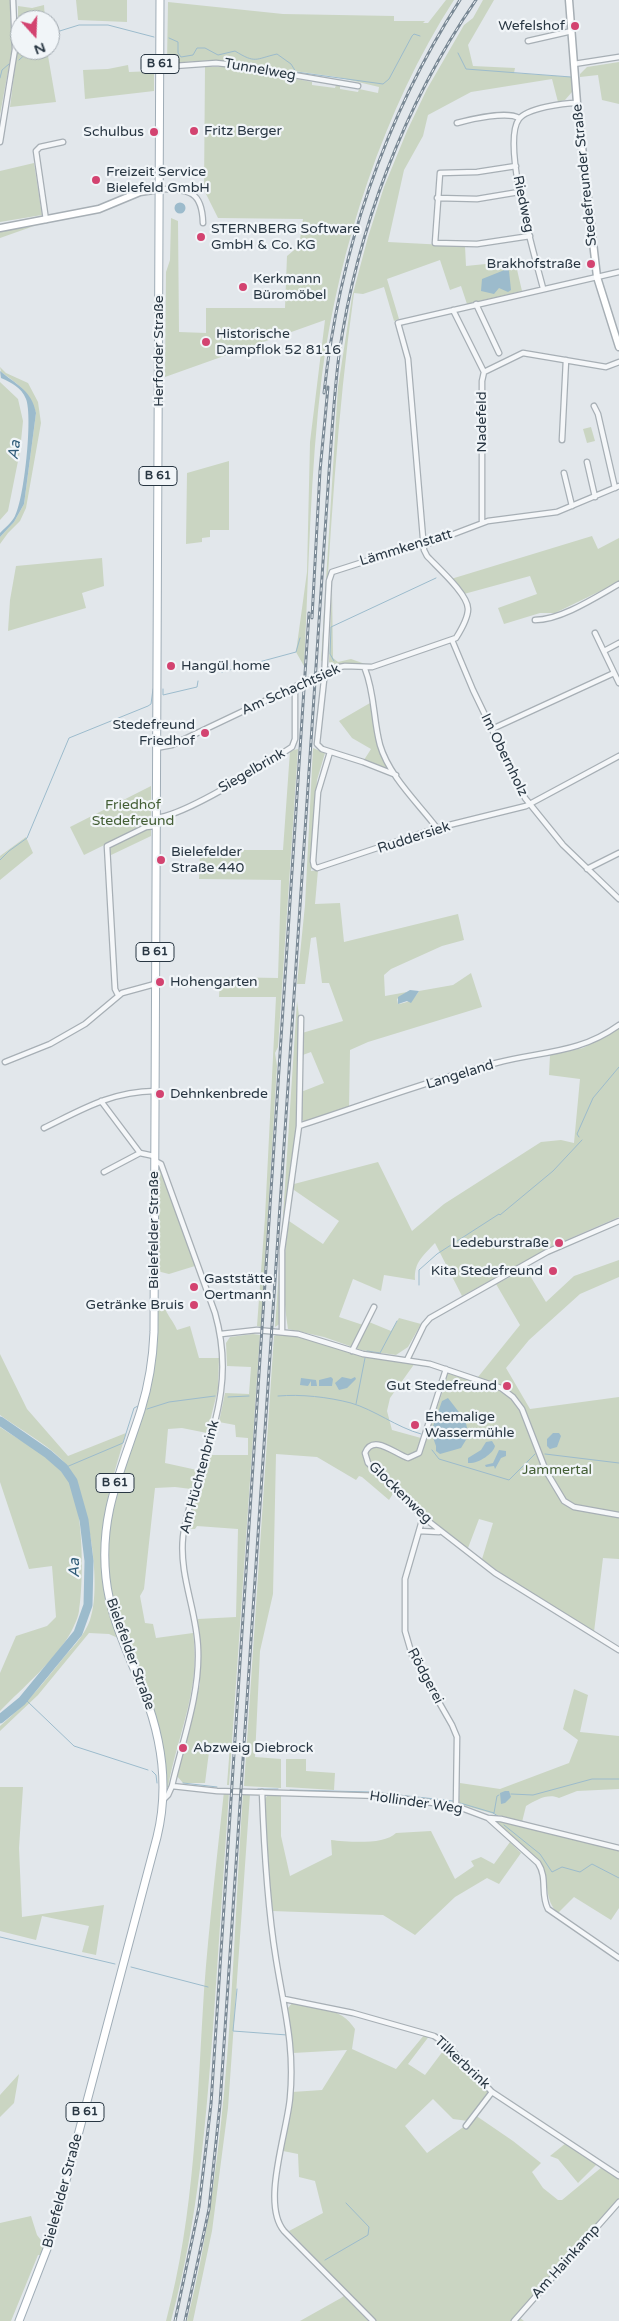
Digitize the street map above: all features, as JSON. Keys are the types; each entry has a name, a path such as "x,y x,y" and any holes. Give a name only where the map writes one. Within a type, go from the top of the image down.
{"main road":[{"name":"Herforder Straße","path":"157,702 160,0"},
{"name":"Bielefelder Straße","path":"19,2321 50,2240 157,1837 163,1800 161,1758 157,1732 113,1613 105,1559 106,1524 111,1498 141,1410 151,1367 154,1322 157,702"}],"street":[{"path":"0,142 15,49 13,0"},
{"name":"Stedefreunder Straße","path":"569,0 597,277 619,347"},
{"path":"528,42 572,31"},
{"path":"574,64 619,57"},
{"name":"Tunnelweg","path":"160,67 216,63 358,86"},
{"path":"457,122 513,115 519,118 531,111 578,103"},
{"name":"Riedweg","path":"519,118 515,131 519,192 543,288"},
{"path":"46,220 36,151 40,147 63,142"},
{"path":"516,166 477,172 443,171 439,175 435,243 482,244 530,236"},
{"path":"0,228 106,207 140,192 160,190 185,191 197,197 202,209 203,223"},
{"path":"437,198 477,199 519,192"},
{"path":"454,639 468,609 463,595 427,556 424,544 408,359 398,324 543,288 619,272"},
{"path":"476,304 499,353"},
{"path":"453,310 484,372"},
{"name":"Nadefeld","path":"482,522 482,381 484,372 523,353 606,366 619,362"},
{"path":"562,440 566,360"},
{"path":"594,406 617,487"},
{"path":"587,462 595,496"},
{"path":"564,473 572,506"},
{"name":"Lämmkenstatt","path":"325,672 329,581 332,572 424,544 482,522 553,513 617,487"},
{"path":"535,620 544,620 566,612 619,584"},
{"path":"595,633 619,683"},
{"name":"Am Schachtsiek","path":"156,748 172,745 325,672 345,666 365,669 454,639"},
{"name":"Im Obernholz","path":"454,639 492,729 529,804 558,840 619,899"},
{"path":"604,651 619,643"},
{"path":"365,669 375,703 381,746 396,775 437,828"},
{"path":"325,672 316,740 318,747 396,775"},
{"path":"492,729 614,672"},
{"name":"Siegelbrink","path":"156,818 172,814 200,800 292,747 295,739 295,687"},
{"name":"Ruddersiek","path":"330,752 318,792 313,861 315,867 327,866 437,828 529,804 619,756"},
{"path":"118,995 115,988 107,846 146,827 156,826"},
{"path":"587,869 619,853"},
{"path":"5,1062 50,1044 85,1024 118,995 155,984"},
{"path":"282,1332 282,1250 299,1126 301,1018"},
{"name":"Langeland","path":"299,1126 496,1063 572,1049 599,1038 619,1025"},
{"path":"44,1128 101,1101 130,1092 154,1092"},
{"path":"101,1101 140,1153 154,1159"},
{"path":"104,1172 140,1153"},
{"name":"Am Hüchtenbrink","path":"154,1159 161,1164 221,1334 224,1361 222,1392 184,1536 183,1559 197,1635 198,1669 196,1688 172,1786 168,1796 163,1800"},
{"path":"406,1360 424,1325 430,1318 547,1252 619,1221"},
{"path":"352,1351 374,1307"},
{"path":"221,1334 257,1330 282,1332 327,1341 352,1351 446,1369 501,1388 513,1397 522,1409 549,1478 564,1501 574,1507 619,1515"},
{"name":"Glockenweg","path":"446,1369 418,1453 408,1458 376,1444 368,1447 365,1452 368,1463 423,1517 504,1580 619,1650"},
{"name":"Rödgerei","path":"423,1517 405,1578 404,1631 414,1660 452,1724 457,1737 456,1806"},
{"name":"Glockenweg","path":"419,1531 441,1532"},
{"name":"Hollinder Weg","path":"172,1786 262,1792 382,1796 456,1806 488,1818 541,1868 544,1877 544,1898 548,1909 619,1958"},
{"path":"262,1792 268,1889 276,1960 290,2032 291,2090 274,2196 276,2217 284,2231 373,2321"},
{"path":"488,1818 501,1818 619,1848"},
{"name":"Tilkerbrink","path":"284,1999 353,2013 434,2036 446,2044 492,2092 619,2176"},
{"path":"466,2126 492,2092"},
{"name":"Am Hainkamp","path":"514,2321 619,2202"}],"green space":[{"path":"0,0 10,0 10,60 0,115"},
{"path":"76,0 127,0 127,22 78,20"},
{"path":"446,0 454,0 406,86 368,180 340,278 322,375 318,411 312,484 304,666 296,652 307,572 310,442 325,320 165,377 166,272 170,260 171,218 178,221 179,332 206,333 206,308 285,308 287,256 299,246 303,219 218,218 204,190 205,67 234,67 312,82 312,85 335,88 336,85 340,86 340,89 358,92 359,89 378,93 379,87 337,77 216,60 167,63 168,2 283,14 394,16 394,21 425,21 423,23 428,23"},
{"path":"483,0 494,0 468,45 473,66 515,68 514,73 571,77 572,92 565,100 558,102 552,79 471,92 428,115 423,136 404,170 388,242 465,246 466,266 515,261 522,291 467,304 461,286 450,290 440,260 387,279 399,319 394,321 384,287 363,294 354,293 339,431 331,522 323,660 321,661 338,387 352,297 384,187 407,131 427,89 464,25 473,18"},
{"path":"44,5 44,10 18,10 18,6 32,8"},
{"path":"16,60 49,60 56,102 10,107"},
{"path":"619,62 619,104 602,100 598,75 580,77 580,74 587,67"},
{"path":"128,65 129,72 154,71 154,91 85,99 83,70 108,69"},
{"path":"34,163 42,215 0,222 0,171"},
{"path":"34,226 0,238 0,231"},
{"path":"0,367 6,373 28,383 38,402 41,423 26,508 20,521 0,544 0,537 14,522 24,504 36,413 30,399 18,384 1,372"},
{"path":"0,382 18,399 23,421 20,451 8,511 0,520"},
{"path":"591,427 595,441 587,443 583,429"},
{"path":"229,461 229,530 210,530 210,537 202,538 202,542 186,544 187,473"},
{"path":"592,536 598,549 619,538 619,582 555,613 540,613 504,624 498,608 537,594 530,576 464,594 451,579"},
{"path":"102,558 104,586 82,593 86,608 8,631 10,600 16,566"},
{"path":"332,589 333,658 338,662 351,659 368,665 334,665 329,662"},
{"path":"370,703 378,745 387,765 386,770 364,760 371,749 352,738 339,721"},
{"path":"313,748 325,753 317,780 311,871 318,870 315,904 340,903 344,942 458,914 464,940 442,946 391,969 384,975 385,996 407,992 397,999 398,1004 404,1003 413,999 419,991 453,985 471,973 482,1007 368,1042 350,1050 349,1108 305,1122 301,1119 301,1092 324,1083 311,1052 300,1056 302,1033 343,1021 329,983 322,983 316,937 311,938 305,984 297,984 305,905"},
{"path":"298,749 278,1047 275,1053 277,1066 261,1327 257,1326 265,1217 276,997 219,997 220,977 278,978 281,880 199,879 200,850 283,850 290,751"},
{"name":"Friedhof Stedefreund","path":"151,786 151,822 84,855 70,827"},
{"path":"151,829 151,836 109,856 108,848 145,830"},
{"path":"26,837 33,853 0,880 0,856"},
{"path":"297,1001 299,1016 298,1115 281,1247"},
{"path":"619,1027 619,1217 557,1244 462,1296 435,1243 418,1264 415,1280 384,1275 381,1291 353,1279 339,1317 363,1325 369,1322 391,1331 399,1318 421,1324 408,1347 396,1355 361,1350 324,1337 288,1329 284,1275 289,1221 323,1244 339,1221 294,1190 294,1184 378,1162 412,1231 444,1204 541,1142 561,1140 574,1143 580,1079 549,1075 550,1055 583,1048"},
{"path":"160,1169 195,1266 169,1274 157,1271 157,1170"},
{"path":"280,1256 281,1323 275,1327"},
{"name":"Jammertal","path":"619,1260 619,1277 580,1294 529,1340 506,1368 530,1409 619,1397 619,1559 603,1558 594,1632 499,1572 482,1559 493,1523 479,1519 468,1548 444,1531 368,1466 394,1492 389,1500 362,1477 359,1476 356,1480 317,1457 276,1454 273,1594 260,1651 255,1757 281,1759 281,1788 244,1786 274,1336 281,1333 300,1336 351,1352 415,1363 390,1398 387,1411 392,1430 421,1438 424,1443 447,1373 474,1382 520,1325 496,1284 526,1269 546,1302 574,1276"},
{"path":"164,1305 177,1330 190,1326 199,1358 219,1358 218,1389 207,1433 182,1428 168,1429 165,1463 197,1470 191,1489 175,1487 155,1488 144,1589 140,1596 145,1623 153,1624 156,1638 193,1633 195,1653 191,1692 168,1787 166,1787 161,1742 154,1710 115,1609 109,1577 108,1552 115,1501 154,1370 158,1307"},
{"path":"260,1335 229,1785 227,1785 230,1745 210,1744 205,1783 183,1783 177,1776 200,1684 198,1619 236,1617 238,1529 197,1526 195,1529 189,1529 194,1499 209,1455 248,1455 248,1438 236,1437 235,1425 219,1422 225,1393 249,1394 251,1367 227,1366 226,1343 230,1337"},
{"path":"0,1354 27,1409 68,1456 126,1433 111,1487 102,1535 104,1583 109,1609 118,1638 109,1634 89,1633 38,1695 0,1731 0,1726 34,1693 82,1635 90,1620 94,1604 95,1584 94,1561 85,1512 79,1490 71,1472 55,1453 0,1415"},
{"path":"0,1427 46,1457 68,1480 77,1507 80,1525 82,1582 77,1619 65,1642 48,1663 0,1711 0,1673 16,1636 47,1626 56,1617 52,1566 29,1569 0,1482"},
{"path":"574,1689 588,1695 580,1732 619,1736 619,1789 577,1791 559,1798 551,1796 542,1798 526,1806 522,1822 459,1804 460,1783 500,1789 569,1763 578,1740 563,1729"},
{"path":"286,1759 306,1759 306,1771 335,1773 334,1790 286,1787"},
{"path":"0,1787 23,1787 19,1848 22,1917 104,1905 96,1955 82,1952 89,1926 42,1916 36,1940 0,1931"},
{"path":"224,1791 229,1792 208,2092 200,2169 181,2282 171,2321 166,2321 176,2281 189,2199 197,2116 206,1966"},
{"path":"243,1793 250,1794 228,2108 212,2231 193,2321 187,2321 202,2256 213,2191 221,2125 232,1992"},
{"path":"268,1794 281,1795 281,1836 290,1876 332,1855 331,1840 375,1841 391,1837 396,1833 431,1831 455,1879 474,1866 471,1861 481,1857 494,1864 510,1842 521,1853 499,1884 487,1878 455,1897 415,1935 383,1915 272,1911 264,1801"},
{"path":"492,1819 619,1850 619,1908 611,1920 574,1897 558,1913 551,1902 541,1863"},
{"path":"293,2002 336,2012 343,2016 355,2029 352,2049 396,2069 425,2034 430,2035 408,2064 425,2075 446,2047 485,2087 488,2091 486,2095 468,2121 453,2119 433,2099 405,2126 427,2153 469,2123 475,2115 541,2163 532,2172 543,2188 558,2200 562,2200 602,2167 619,2178 619,2200 516,2315 524,2321 376,2321 289,2231 323,2213 315,2181 299,2177 298,2154 283,2151 292,2092 322,2090 347,2050 293,2053 288,2008"},
{"path":"19,2074 14,2103 0,2117 0,2095"},
{"path":"566,2143 597,2164 578,2183 558,2159 550,2156"},
{"path":"31,2216 37,2235 44,2244 41,2255 38,2255 11,2321 0,2321 0,2223"},
{"path":"345,2295 370,2321 300,2321 341,2298"}],"water":[{"path":"180,202 186,208 180,214 174,208"},
{"path":"507,269 509,271 511,290 508,292 499,288 494,294 481,291 482,279"},
{"path":"0,371 27,393 36,413 24,504 14,522 0,537 0,533 14,518 22,494 28,440 28,409 22,391 1,378"},
{"path":"410,990 419,991 411,1003 407,1001 398,1004 398,997"},
{"path":"331,1377 333,1379 332,1386 319,1386 319,1380"},
{"path":"342,1377 351,1379 355,1377 356,1379 347,1388 339,1390 335,1383"},
{"path":"301,1378 316,1380 317,1386 311,1386 311,1381 308,1386 300,1385"},
{"path":"448,1398 465,1420 469,1435 461,1448 440,1454 436,1451 431,1432 442,1401"},
{"path":"553,1433 559,1433 561,1436 557,1447 550,1449 547,1446 547,1439"},
{"path":"492,1441 495,1446 488,1455 476,1462 468,1463 468,1458 481,1450 486,1442"},
{"path":"499,1450 506,1451 506,1456 501,1458 495,1469 494,1466 486,1467 485,1465 493,1463"},
{"path":"509,1791 511,1797 501,1804 500,1793"}],"waterway":[{"path":"60,31 79,25 108,25 154,37"},
{"path":"169,38 178,42 178,53 181,57 193,55 197,48 205,48 218,55 235,51 252,59 260,59 277,54 291,64 296,72 383,84 389,79 412,36 414,34 420,36"},
{"path":"458,53 466,69 571,77"},
{"path":"0,78 2,70 9,64"},
{"path":"334,661 330,654 331,627 436,578"},
{"path":"222,672 296,652 300,638"},
{"path":"163,689 163,695 197,687 198,681"},
{"path":"0,860 27,838 69,738 148,706 151,704 153,689"},
{"path":"579,1137 577,1134 593,1098 619,1067"},
{"path":"419,1285 419,1270 437,1254 500,1215 553,1171 582,1140"},
{"path":"367,1351 380,1353 397,1321"},
{"path":"356,1404 365,1358"},
{"path":"147,1409 169,1402 215,1396"},
{"path":"228,1397 249,1396"},
{"path":"278,1396 314,1396 351,1403 421,1434"},
{"path":"64,1468 123,1443 134,1408 138,1406"},
{"name":"Aa","path":"0,1421 48,1454 64,1468 73,1481 84,1520 89,1561 88,1605 78,1633 22,1701 0,1719"},
{"path":"432,1450 439,1459 509,1480 535,1454"},
{"path":"545,1454 619,1463"},
{"path":"22,1701 27,1701 74,1746 148,1770"},
{"path":"152,1771 156,1775 157,1783"},
{"path":"511,1794 533,1795 592,1779 619,1779"},
{"path":"183,1783 217,1787"},
{"path":"258,1789 278,1789"},
{"path":"290,1790 372,1792 453,1801"},
{"path":"460,1803 494,1813 497,1796 499,1795"},
{"path":"493,1813 498,1816"},
{"path":"504,1825 540,1854 552,1872 562,1867 580,1872 592,1864 619,1878"},
{"path":"0,1937 115,1964"},
{"path":"131,1967 208,1987"},
{"path":"237,1989 233,2031 287,2035"},
{"path":"325,2260 368,2235 369,2227 346,2203"}],"railway":[{"path":"324,393 331,341 341,290 369,189 409,92 433,45 460,0"},
{"path":"185,2321 209,2209 220,2104 329,472 339,355 358,261 371,215 387,170 427,82 450,40 476,0"},
{"path":"312,618 320,471 328,387"},
{"path":"175,2321 199,2207 211,2104 309,613"}],"place":[{"name":"Wefelshof","path":"575,26"},
{"name":"Fritz Berger","path":"194,131"},
{"name":"Schulbus","path":"154,132"},
{"name":"Freizeit Service Bielefeld GmbH","path":"96,180"},
{"name":"STERNBERG Software GmbH & Co. KG","path":"201,237"},
{"name":"Brakhofstraße","path":"591,264"},
{"name":"Kerkmann Büromöbel","path":"243,287"},
{"name":"Historische Dampflok 52 8116","path":"206,342"},
{"name":"Hangül home","path":"171,666"},
{"name":"Stedefreund Friedhof","path":"205,733"},
{"name":"Bielefelder Straße 440","path":"161,860"},
{"name":"Hohengarten","path":"160,982"},
{"name":"Dehnkenbrede","path":"160,1094"},
{"name":"Ledeburstraße","path":"559,1243"},
{"name":"Kita Stedefreund","path":"553,1271"},
{"name":"Gaststätte Oertmann","path":"194,1287"},
{"name":"Getränke Bruis","path":"194,1305"},
{"name":"Gut Stedefreund","path":"507,1386"},
{"name":"Ehemalige Wassermühle","path":"415,1425"},
{"name":"Abzweig Diebrock","path":"183,1748"}]}
